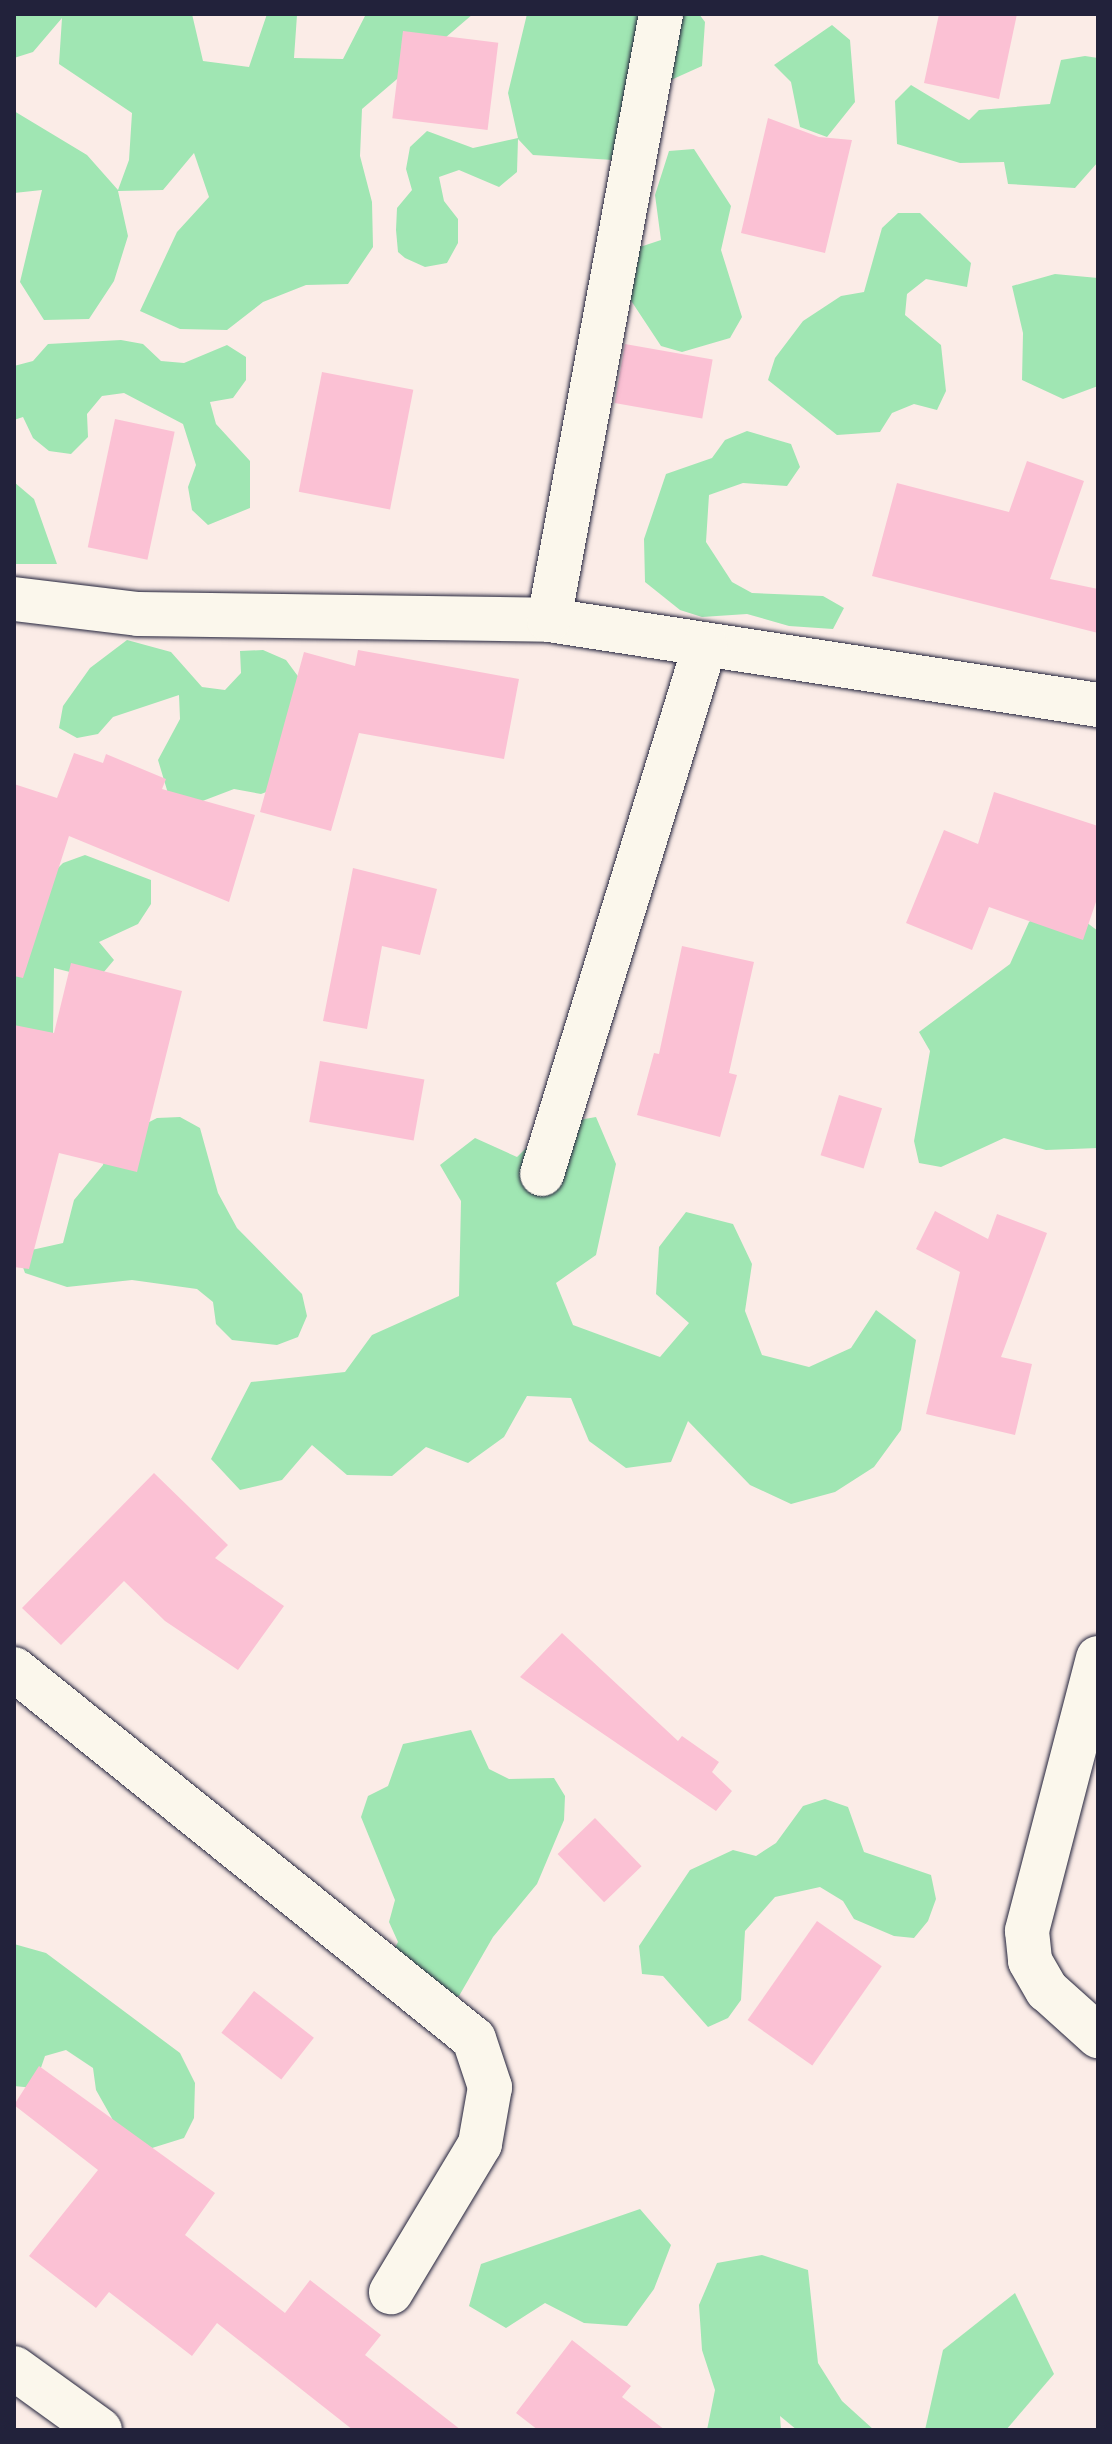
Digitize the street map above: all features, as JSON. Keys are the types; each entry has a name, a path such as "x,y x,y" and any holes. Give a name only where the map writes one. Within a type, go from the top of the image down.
{"street":[{"path":"549,620 661,14"},
{"path":"14,599 138,614 549,620 1098,705"},
{"path":"542,1174 705,645"},
{"path":"1098,1658 1027,1931 1030,1961 1047,1990 1098,2036"},
{"path":"14,1669 474,2039 490,2087 480,2144 391,2292"},
{"path":"14,2368 100,2430"}],"green space":[{"path":"14,14 192,14 203,61 249,67 267,14 297,15 294,58 343,59 366,14 473,14 362,109 360,156 372,202 373,247 348,284 306,285 263,302 227,330 180,329 140,311 177,232 209,197 194,153 163,190 118,191 128,236 114,281 89,319 44,320 20,282 42,190 14,193 14,111 87,155 118,190 129,160 132,113 59,64 62,18 33,52 14,58"},
{"path":"527,14 699,14 705,22 702,66 662,84 613,160 533,155 518,139 517,172 499,187 459,170 439,177 444,201 458,219 458,243 447,263 425,267 405,258 398,252 396,230 397,208 412,190 406,169 410,147 427,131 473,148 518,138 508,93"},
{"path":"832,25 850,40 855,102 827,137 800,127 791,82 774,65"},
{"path":"1085,56 1098,58 1098,162 1075,188 1008,184 1004,162 960,163 897,144 895,101 911,85 969,120 979,110 1050,104 1061,60"},
{"path":"694,149 731,206 721,250 742,317 730,338 682,352 661,346 624,290 637,248 661,240 655,195 669,151"},
{"path":"898,213 920,213 971,263 967,287 926,279 907,294 905,315 941,345 946,391 937,410 914,404 892,413 880,432 837,435 768,380 775,358 803,321 841,296 864,292 882,228"},
{"path":"1055,274 1098,278 1098,386 1063,399 1022,380 1023,333 1012,286"},
{"path":"121,340 143,344 161,361 184,363 227,345 246,357 246,380 233,398 210,402 216,424 250,461 250,508 208,525 192,510 188,487 196,465 183,424 124,393 102,396 87,414 88,437 71,454 49,451 33,438 23,417 14,420 14,366 33,361 48,344"},
{"path":"747,431 791,444 800,467 787,486 743,483 709,495 706,542 732,582 752,593 823,596 844,608 833,629 789,626 747,614 702,617 680,610 645,582 644,539 666,474 712,458 725,440"},
{"path":"14,482 34,499 57,564 14,564"},
{"path":"127,640 171,652 202,687 225,690 241,673 240,651 263,650 286,660 300,679 282,786 261,794 234,789 192,805 170,800 158,760 180,719 179,695 113,717 98,734 77,738 59,728 63,706 90,668"},
{"path":"85,855 151,880 151,904 138,924 99,942 114,960 98,979 54,968 53,1034 14,1045 14,912 63,863"},
{"path":"1046,908 1070,910 1098,931 1098,1148 1046,1150 1004,1138 941,1167 919,1163 914,1141 930,1051 919,1032 1010,964 1029,922"},
{"path":"180,1117 200,1128 218,1193 237,1228 302,1294 307,1316 298,1337 277,1345 232,1340 216,1324 213,1302 197,1289 132,1280 67,1287 25,1273 18,1253 63,1243 74,1200 103,1165 107,1144 157,1118"},
{"path":"596,1117 616,1164 596,1255 556,1283 573,1325 660,1357 689,1323 656,1294 659,1247 686,1212 733,1224 752,1264 745,1311 762,1355 809,1367 851,1348 876,1310 916,1340 901,1430 874,1467 835,1492 791,1504 750,1485 688,1421 671,1462 626,1468 589,1441 571,1398 527,1396 504,1437 468,1463 426,1447 392,1476 347,1475 312,1445 282,1480 240,1490 211,1459 251,1382 345,1372 372,1335 459,1296 461,1201 440,1165 475,1138 517,1157 550,1125"},
{"path":"471,1730 489,1769 509,1779 554,1778 565,1796 564,1820 537,1884 493,1937 459,1996 436,1999 388,1961 398,1942 389,1922 395,1900 361,1817 368,1796 388,1786 403,1744"},
{"path":"825,1799 848,1807 864,1852 931,1875 936,1899 928,1921 914,1938 894,1936 854,1919 843,1901 820,1887 775,1897 745,1931 741,2000 728,2018 708,2027 663,1976 642,1974 639,1946 690,1870 733,1850 756,1856 776,1843 803,1806"},
{"path":"14,1944 46,1953 180,2053 195,2083 194,2118 184,2138 152,2148 118,2129 96,2090 93,2068 66,2050 45,2056 34,2088 14,2086"},
{"path":"640,2209 671,2245 654,2289 627,2326 584,2323 545,2303 506,2328 469,2306 481,2264"},
{"path":"762,2255 808,2270 818,2363 842,2401 874,2430 797,2430 780,2416 781,2430 707,2430 715,2390 702,2350 699,2305 717,2263"},
{"path":"1015,2293 1054,2374 1006,2430 925,2430 943,2350"}],"building":[{"path":"939,14 1017,14 999,99 924,83"},
{"path":"403,31 498,43 488,130 392,118"},
{"path":"768,118 819,137 852,140 825,253 741,233"},
{"path":"625,344 713,359 702,419 615,403"},
{"path":"322,372 413,390 390,510 299,492"},
{"path":"115,419 175,432 147,560 88,547"},
{"path":"1027,461 1084,481 1050,579 1098,589 1098,633 872,576 897,483 1009,512"},
{"path":"358,650 519,679 504,759 359,733 331,831 260,812 304,652 355,666"},
{"path":"74,753 103,763 106,754 166,779 162,789 255,815 229,902 69,836 23,978 14,976 14,784 57,798"},
{"path":"994,792 1098,826 1098,896 1083,940 989,907 972,950 906,923 944,830 978,844"},
{"path":"353,868 437,889 420,955 382,946 367,1029 323,1021"},
{"path":"682,946 754,962 729,1073 737,1075 720,1137 637,1115 654,1053 659,1054"},
{"path":"71,963 182,991 137,1172 59,1153 29,1269 14,1267 14,1025 54,1033"},
{"path":"320,1061 424,1079 414,1140 309,1122"},
{"path":"839,1095 882,1108 864,1168 821,1155"},
{"path":"935,1211 988,1239 997,1214 1047,1233 1001,1357 1032,1364 1015,1435 926,1414 960,1272 916,1249"},
{"path":"154,1473 228,1545 215,1558 284,1606 238,1670 165,1621 124,1581 61,1645 22,1608"},
{"path":"562,1633 678,1741 682,1736 719,1762 712,1772 732,1791 716,1811 520,1677"},
{"path":"595,1818 642,1866 604,1902 558,1854"},
{"path":"817,1921 882,1966 812,2065 748,2020"},
{"path":"254,1991 314,2038 281,2080 221,2033"},
{"path":"39,2066 215,2193 185,2235 285,2313 310,2280 381,2335 365,2355 461,2430 353,2430 217,2323 192,2356 109,2292 96,2308 29,2256 98,2170 14,2105"},
{"path":"572,2340 631,2386 622,2397 665,2430 538,2430 516,2413"}]}
